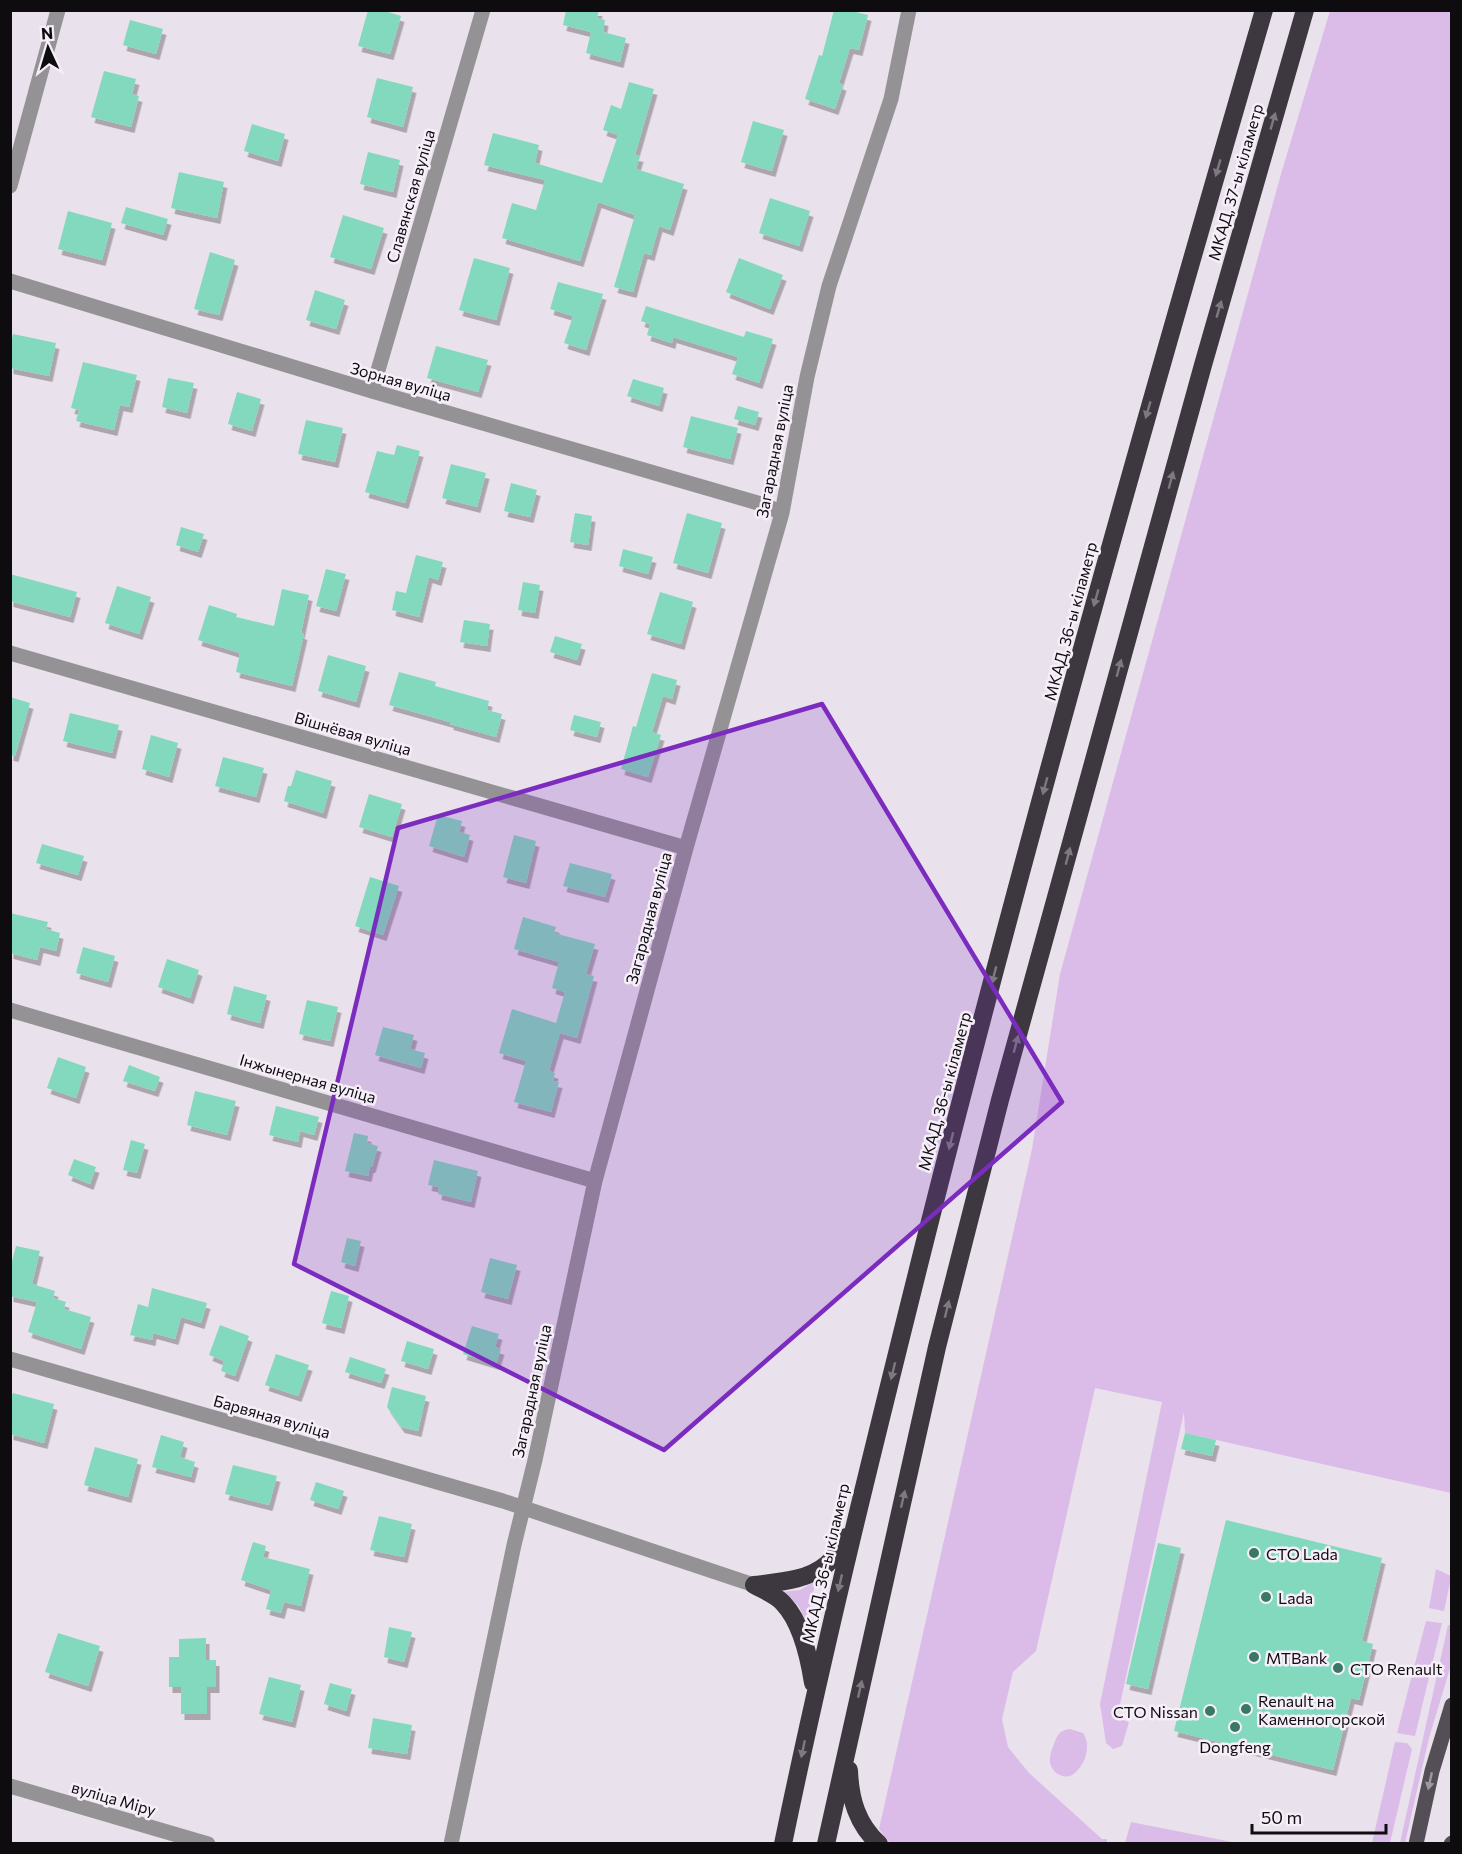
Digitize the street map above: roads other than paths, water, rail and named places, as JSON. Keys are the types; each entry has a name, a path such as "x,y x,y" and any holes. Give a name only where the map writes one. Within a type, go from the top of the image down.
{"highway":[{"name":"МКАД, 37-ы кіламетр","path":"1164,354 1264,10"},
{"name":"МКАД, 37-ы кіламетр","path":"848,1746 937,1347 1000,1100 1203,365 1305,10"},
{"name":"МКАД, 36-ы кіламетр","path":"783,1844 814,1692 853,1527 971,1062 1164,354"},
{"path":"754,1585 806,1576 826,1564 853,1527"},
{"path":"754,1585 782,1601 795,1619 806,1649 814,1692"},
{"path":"826,1844 848,1746"},
{"path":"848,1746 850,1791 856,1815 879,1844"}],"main road":[{"path":"1416,1844 1432,1771 1452,1704"}],"street":[{"path":"10,186 58,10"},
{"name":"Славянская вуліца","path":"372,391 483,10"},
{"name":"Загарадная вуліца","path":"451,1844 595,1181 686,848 782,513 807,377 829,286 891,99 909,10"},
{"name":"Зорная вуліца","path":"10,281 372,391 765,505 782,513"},
{"name":"Вішнёвая вуліца","path":"10,653 686,848"},
{"name":"Інжынерная вуліца","path":"10,1010 595,1181"},
{"name":"Барвяная вуліца","path":"10,1359 524,1508 754,1585"},
{"name":"вуліца Міру","path":"10,1786 164,1838 208,1844"}],"place":[{"name":"СТО Lada","path":"1254,1553"},
{"name":"Lada","path":"1266,1597"},
{"name":"MTBank","path":"1254,1657"},
{"name":"СТО Renault","path":"1338,1668"},
{"name":"Renault на Каменногорской","path":"1246,1709"},
{"name":"СТО Nissan","path":"1210,1711"},
{"name":"Dongfeng","path":"1235,1727"}]}
